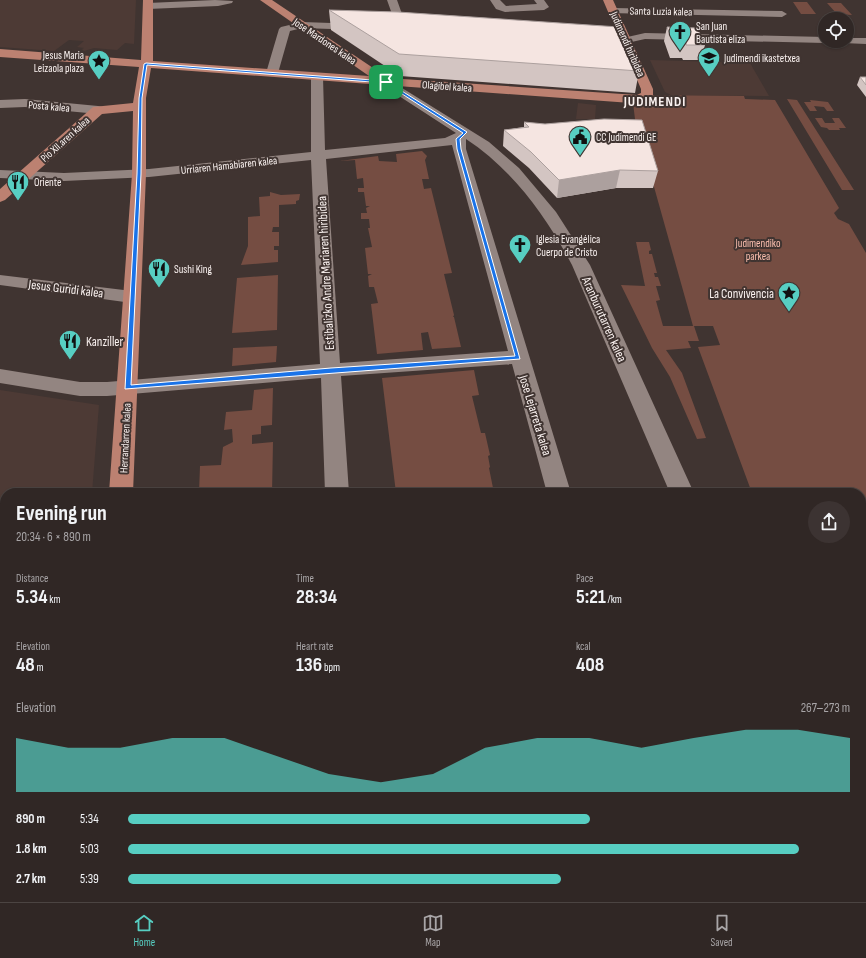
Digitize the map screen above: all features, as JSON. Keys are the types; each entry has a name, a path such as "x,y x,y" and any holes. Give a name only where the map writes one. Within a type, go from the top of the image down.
{"main road":[{"name":"Jose Mardones kalea","path":"265,0 386,82"},
{"name":"Judimendi hiribidea","path":"608,0 624,43 648,92 644,98 631,99"},
{"name":"Herrandarren kalea","path":"122,488 139,174 140,106 146,64 148,3"},
{"name":"Olagibel kalea","path":"0,53 631,99"},
{"name":"Pio XII.aren kalea","path":"0,197 98,110 140,106"}],"street":[{"path":"382,28 397,14 392,0"},
{"path":"724,0 742,30"},
{"path":"148,3 218,3 228,1"},
{"path":"498,4 507,9 542,3"},
{"name":"Santa Luzia kalea","path":"613,11 782,14"},
{"path":"272,73 283,31 289,27 302,25 405,29"},
{"path":"624,43 645,36 742,30 818,39"},
{"path":"854,40 866,41"},
{"name":"Estibalizko Andre Mariaren hiribidea","path":"317,77 318,156 337,488"},
{"name":"Jose Mardones kalea","path":"386,82 461,136"},
{"name":"Posta kalea","path":"0,104 24,103 98,110"},
{"name":"Urriaren Hamabiaren kalea","path":"0,174 64,177 139,174 445,142 461,136"},
{"name":"Jose Lejarreta kalea","path":"461,136 459,149 518,357 557,488"},
{"name":"Aranburutarren kalea","path":"461,136 484,145 516,173 534,192 565,234 581,265 680,488"},
{"name":"Jesus Guridi kalea","path":"0,280 132,297"},
{"path":"0,376 80,389 128,388 331,370 518,357"}],"shaded area":[{"path":"0,0 136,0 134,44 125,43 117,50 94,48 84,51 82,49 84,48 77,47 84,41 69,40 54,51 0,47"},
{"name":"Judimendi ikastetxea","path":"650,60 750,63 769,96 671,95 665,92"},
{"path":"578,103 596,105 595,119 576,119"},
{"path":"0,390 99,405 92,488 0,488"}],"green space":[{"path":"793,2 807,2 816,14 801,14"},
{"path":"827,3 841,3 849,12 835,12"},
{"name":"Judimendiko parkea","path":"653,95 744,96 745,99 775,100 839,208 834,213 838,219 849,224 866,253 866,488 750,488 698,347 720,345 713,326 694,326 699,341 688,341 691,348 666,350 682,373 706,438 697,439 670,377 652,348 621,285 645,286 636,242 649,242 651,250 649,251 649,254 652,254 657,273 654,273 655,277 658,277 661,286 656,286 660,300 656,301 663,326 693,326 635,119 633,103 642,103 652,98"},
{"path":"787,99 797,100 854,190 842,190"},
{"path":"810,100 828,102 834,111 827,111 824,107 814,106 817,111 810,111 804,102 811,102"},
{"path":"815,118 822,118 825,123 835,123 832,118 839,118 846,128 839,128 840,130 829,130 821,127"},
{"path":"422,151 427,156 425,160 429,179 422,179 424,189 431,188 452,273 444,274 461,347 432,349 428,332 421,333 423,350 377,354 371,304 378,303 374,287 369,287 368,276 372,274 368,274 365,248 372,247 368,228 370,228 369,219 361,219 361,213 367,213 366,208 370,206 366,206 364,192 358,192 358,188 364,188 363,178 357,179 355,160 340,161 378,156 379,161 397,162 396,154"},
{"path":"270,192 281,195 300,194 299,200 296,201 296,204 279,205 279,227 273,227 272,232 279,232 279,246 274,246 274,250 278,250 278,262 241,265 248,246 248,217 260,216 259,197 270,196"},
{"path":"278,275 277,330 232,333 237,278"},
{"path":"277,346 276,362 232,366 233,348"},
{"path":"474,370 479,395 472,396 481,433 485,433 490,455 488,456 489,468 493,488 395,488 382,378"},
{"path":"273,388 272,425 261,426 261,434 252,435 252,444 273,442 272,488 199,488 200,466 221,465 223,447 233,442 232,429 224,430 226,412 252,410 254,390"}],"building":[{"path":"329,10 398,12 619,27 639,71 399,54"},
{"path":"667,27 697,28 705,45 686,45 686,43 674,43"},
{"path":"860,77 866,77 866,85"},
{"name":"CC Judimendi GE","path":"604,119 642,120 658,171 620,170 559,180 531,152 504,130 529,127 524,122 545,124"}],"place":[{"name":"San Juan Bautista eliza","path":"680,52"},
{"name":"Judimendi ikastetxea","path":"709,78"},
{"name":"Jesus Maria Leizaola plaza","path":"99,80"},
{"name":"CC Judimendi GE","path":"580,156"},
{"name":"Oriente","path":"18,202"},
{"name":"Iglesia Evangélica Cuerpo de Cristo","path":"520,264"},
{"name":"Sushi King","path":"159,288"},
{"name":"La Convivencia","path":"789,312"},
{"name":"Kanziller","path":"70,360"}],"district":[{"name":"JUDIMENDI","path":"655,101"}],"route":[{"path":"146,64 386,82 465,133 458,139 459,149 518,357 331,370 128,388 139,174 140,98 146,64"}]}
